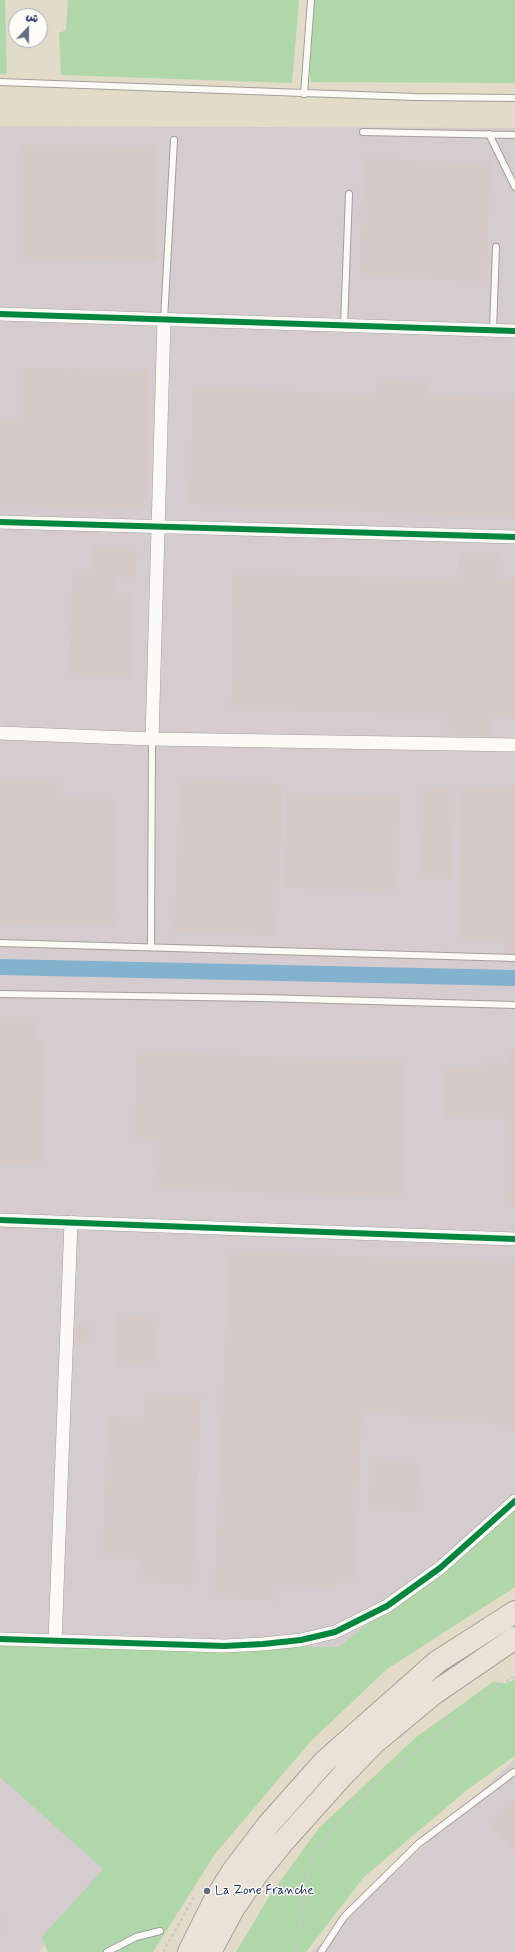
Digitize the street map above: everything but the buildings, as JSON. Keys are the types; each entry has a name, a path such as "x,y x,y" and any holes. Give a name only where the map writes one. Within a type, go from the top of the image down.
{"highway":[{"path":"189,1952 215,1900 233,1871 268,1826 324,1762 437,1662 515,1612"},
{"path":"210,1952 234,1909 257,1874 282,1843 374,1743 433,1694 515,1638"}],"street":[{"path":"0,314 515,331"},
{"path":"152,739 160,526 164,320"},
{"path":"0,522 515,537"},
{"path":"0,733 152,739 515,745"},
{"path":"0,1220 515,1239"},
{"path":"55,1641 72,1222"},
{"path":"0,1639 224,1646 301,1640 335,1632 388,1606 440,1568 515,1501"}],"lane":[{"path":"304,94 311,0"},
{"path":"0,82 304,94 515,98"},
{"path":"363,132 515,135"},
{"path":"489,134 515,187"},
{"path":"164,320 174,140"},
{"path":"344,326 349,194"},
{"path":"494,330 496,247"},
{"path":"150,946 152,739"},
{"path":"0,943 150,946 515,958"},
{"path":"0,994 262,998 515,1005"},
{"path":"321,1952 344,1918 418,1844 514,1772"},
{"path":"107,1952 136,1937 160,1930"}],"path":[{"path":"295,1952 309,1866 320,1844 374,1785 484,1695 515,1676"}],"shaded area":[{"path":"0,126 515,128 515,1520 38,1952 0,1952"},
{"path":"515,1759 515,1952 312,1952"}],"green space":[{"path":"0,0 5,0 7,74 0,74"},
{"path":"68,0 299,0 292,83 61,75 59,33 66,30"},
{"path":"314,0 515,0 515,83 311,82 309,68"},
{"path":"515,1503 515,1587 387,1669 310,1742 215,1854 153,1952 48,1952 42,1937 103,1869 0,1777 0,1645 339,1647"},
{"path":"515,1680 515,1756 468,1789 364,1877 306,1952 236,1952 270,1895 319,1828 415,1738 493,1682 506,1683"}],"waterway":[{"path":"0,967 515,978"}],"cycle path":[{"path":"0,314 515,331"},
{"path":"0,522 515,537"},
{"path":"0,1220 515,1239"},
{"path":"0,1639 224,1646 301,1640 335,1632 387,1606 440,1568 515,1501"}],"place":[{"name":"La Zone Franche","path":"207,1891"}]}
